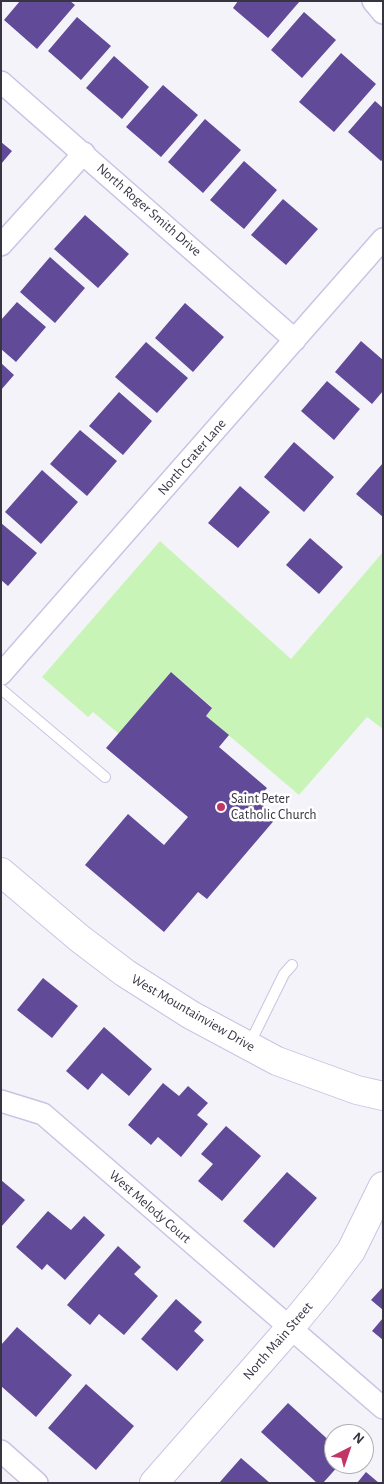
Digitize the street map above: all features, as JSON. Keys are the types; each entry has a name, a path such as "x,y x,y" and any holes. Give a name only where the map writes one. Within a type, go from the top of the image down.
{"street":[{"path":"373,1 383,14"},
{"name":"North Roger Smith Drive","path":"1,82 295,340"},
{"path":"1,245 84,153"},
{"name":"North Crater Lane","path":"1,674 383,239"},
{"name":"West Mountainview Drive","path":"1,872 124,974 190,1015 286,1064 357,1090 383,1096"},
{"name":"West Melody Court","path":"1,1101 43,1114 383,1408"},
{"name":"North Main Street","path":"154,1483 323,1288 351,1251 383,1186"},
{"path":"1,1451 37,1483"}],"lane":[{"path":"1,689 105,777"},
{"path":"249,1046 284,974 292,965"}],"green space":[{"path":"160,541 291,659 383,552 383,729 367,717 299,795 206,716 212,707 171,672 119,734 93,712 88,717 42,677"}],"building":[{"path":"20,1 70,1 75,5 37,49 4,20"},
{"path":"238,1 300,1 268,38 233,8"},
{"path":"304,12 336,40 302,78 271,50"},
{"path":"77,17 111,46 81,80 48,51"},
{"path":"341,53 376,84 334,132 299,102"},
{"path":"114,56 149,87 122,119 86,88"},
{"path":"163,85 198,115 161,157 126,127"},
{"path":"375,101 383,108 383,159 381,161 348,132"},
{"path":"205,119 241,150 203,193 168,162"},
{"path":"1,142 12,151 1,164"},
{"path":"244,161 277,190 244,229 210,200"},
{"path":"283,199 318,229 286,265 251,235"},
{"path":"85,215 129,254 98,288 54,249"},
{"path":"50,257 85,288 55,323 20,292"},
{"path":"17,302 46,327 16,362 1,349 1,320"},
{"path":"185,303 224,337 193,372 155,338"},
{"path":"361,341 383,360 383,391 372,404 335,372"},
{"path":"146,342 188,378 157,413 115,377"},
{"path":"1,363 14,375 1,390"},
{"path":"327,381 360,409 334,440 301,411"},
{"path":"119,392 152,421 123,455 89,426"},
{"path":"80,430 117,461 87,496 50,464"},
{"path":"294,442 334,477 304,512 264,477"},
{"path":"383,463 383,517 356,494"},
{"path":"42,470 78,502 41,544 5,512"},
{"path":"240,486 270,512 238,548 208,523"},
{"path":"1,523 37,553 8,586 1,580"},
{"path":"310,538 343,567 319,594 286,565"},
{"name":"Saint Peter Catholic Church","path":"171,672 212,708 206,716 229,735 219,747 267,788 257,800 277,817 207,899 198,892 164,932 85,865 128,814 164,845 188,817 106,748"},
{"path":"43,978 78,1006 52,1038 17,1010"},
{"path":"104,1027 152,1069 129,1096 102,1073 88,1090 66,1071"},
{"path":"163,1083 179,1096 188,1086 208,1103 197,1115 208,1124 181,1157 158,1137 151,1145 128,1125"},
{"path":"226,1126 261,1156 222,1201 198,1181 213,1164 201,1154"},
{"path":"287,1172 317,1198 274,1248 243,1221"},
{"path":"1,1180 25,1200 1,1227"},
{"path":"48,1211 71,1230 84,1216 105,1235 65,1280 47,1264 42,1270 16,1247"},
{"path":"118,1246 141,1267 134,1274 158,1296 124,1335 99,1314 90,1325 67,1305"},
{"path":"383,1287 383,1310 371,1300"},
{"path":"176,1299 202,1322 194,1331 204,1340 177,1371 141,1339"},
{"path":"383,1318 383,1340 372,1331"},
{"path":"17,1327 72,1375 36,1417 1,1386 1,1345"},
{"path":"86,1384 134,1426 96,1470 48,1428"},
{"path":"288,1403 324,1436 324,1474 331,1474 323,1483 317,1483 261,1432"},
{"path":"241,1458 270,1483 219,1483"},
{"path":"364,1474 368,1474 379,1483 357,1483"}],"place":[{"name":"Saint Peter Catholic Church","path":"221,807"}]}
